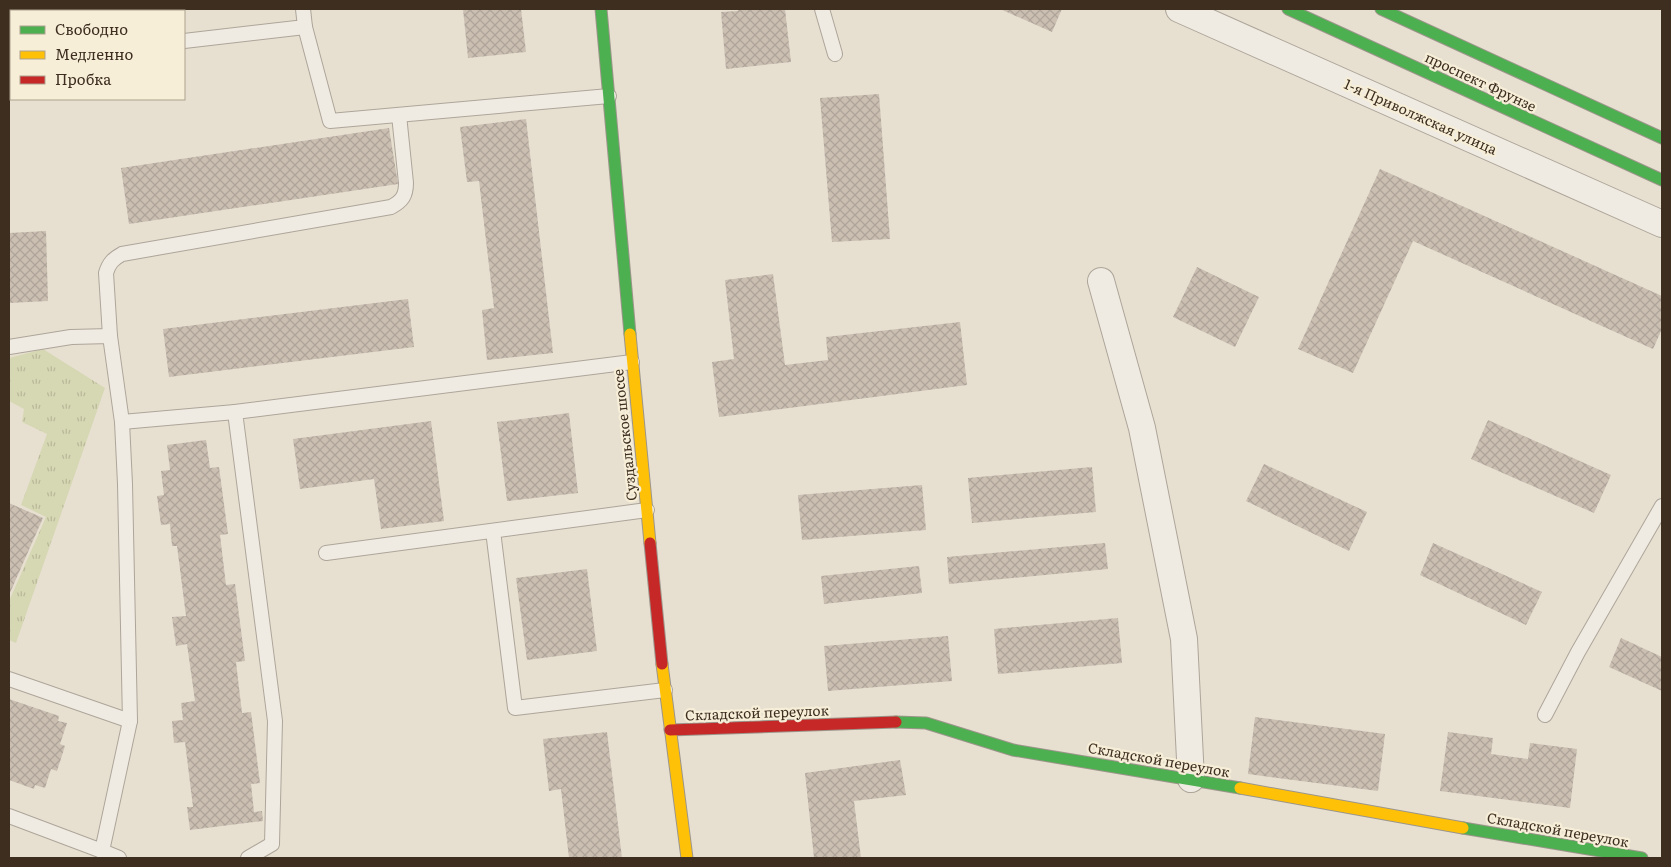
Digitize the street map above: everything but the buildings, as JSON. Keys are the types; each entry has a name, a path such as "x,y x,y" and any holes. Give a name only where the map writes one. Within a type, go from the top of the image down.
{"main road":[{"name":"Суздальское шоссе","path":"601,9 632,362 665,690 687,858"},
{"name":"проспект Фрунзе","path":"1288,9 1662,180"},
{"name":"проспект Фрунзе","path":"1381,9 1662,138"},
{"name":"Складской переулок","path":"670,730 884,722 926,724 1013,750 1191,779 1642,858"}],"street":[{"name":"1-я Приволжская улица","path":"1179,9 1662,224"},
{"path":"1101,281 1142,428 1184,639 1191,779"}],"lane":[{"path":"303,9 305,27 330,121 609,96"},
{"path":"822,9 835,54"},
{"path":"185,41 305,27"},
{"path":"102,851 130,720 122,422 110,336 106,273 108,266 114,258 122,254 391,208 403,199 406,191 399,115"},
{"path":"9,347 71,337 110,336"},
{"path":"122,422 235,412 632,362"},
{"path":"235,412 275,721 272,844 248,858"},
{"path":"1545,715 1578,652 1658,524 1662,506"},
{"path":"326,553 647,510"},
{"path":"493,530 515,708 665,690"},
{"path":"9,679 130,720"},
{"path":"9,816 120,858"}],"green space":[{"path":"43,349 105,388 16,643 9,640 9,601 46,517 21,505 47,434 22,422 24,409 9,401 9,358"}],"traffic: fast":[{"path":"601,9 630,334"},
{"path":"1288,9 1662,180"},
{"path":"1381,9 1662,138"},
{"path":"896,722 926,723 1013,750 1240,788"},
{"path":"1463,828 1642,858"}],"traffic: slow":[{"path":"630,334 650,543"},
{"path":"662,664 687,858"},
{"path":"1240,788 1463,828"}],"traffic: jam":[{"path":"650,543 662,664"},
{"path":"670,730 896,722"}]}
